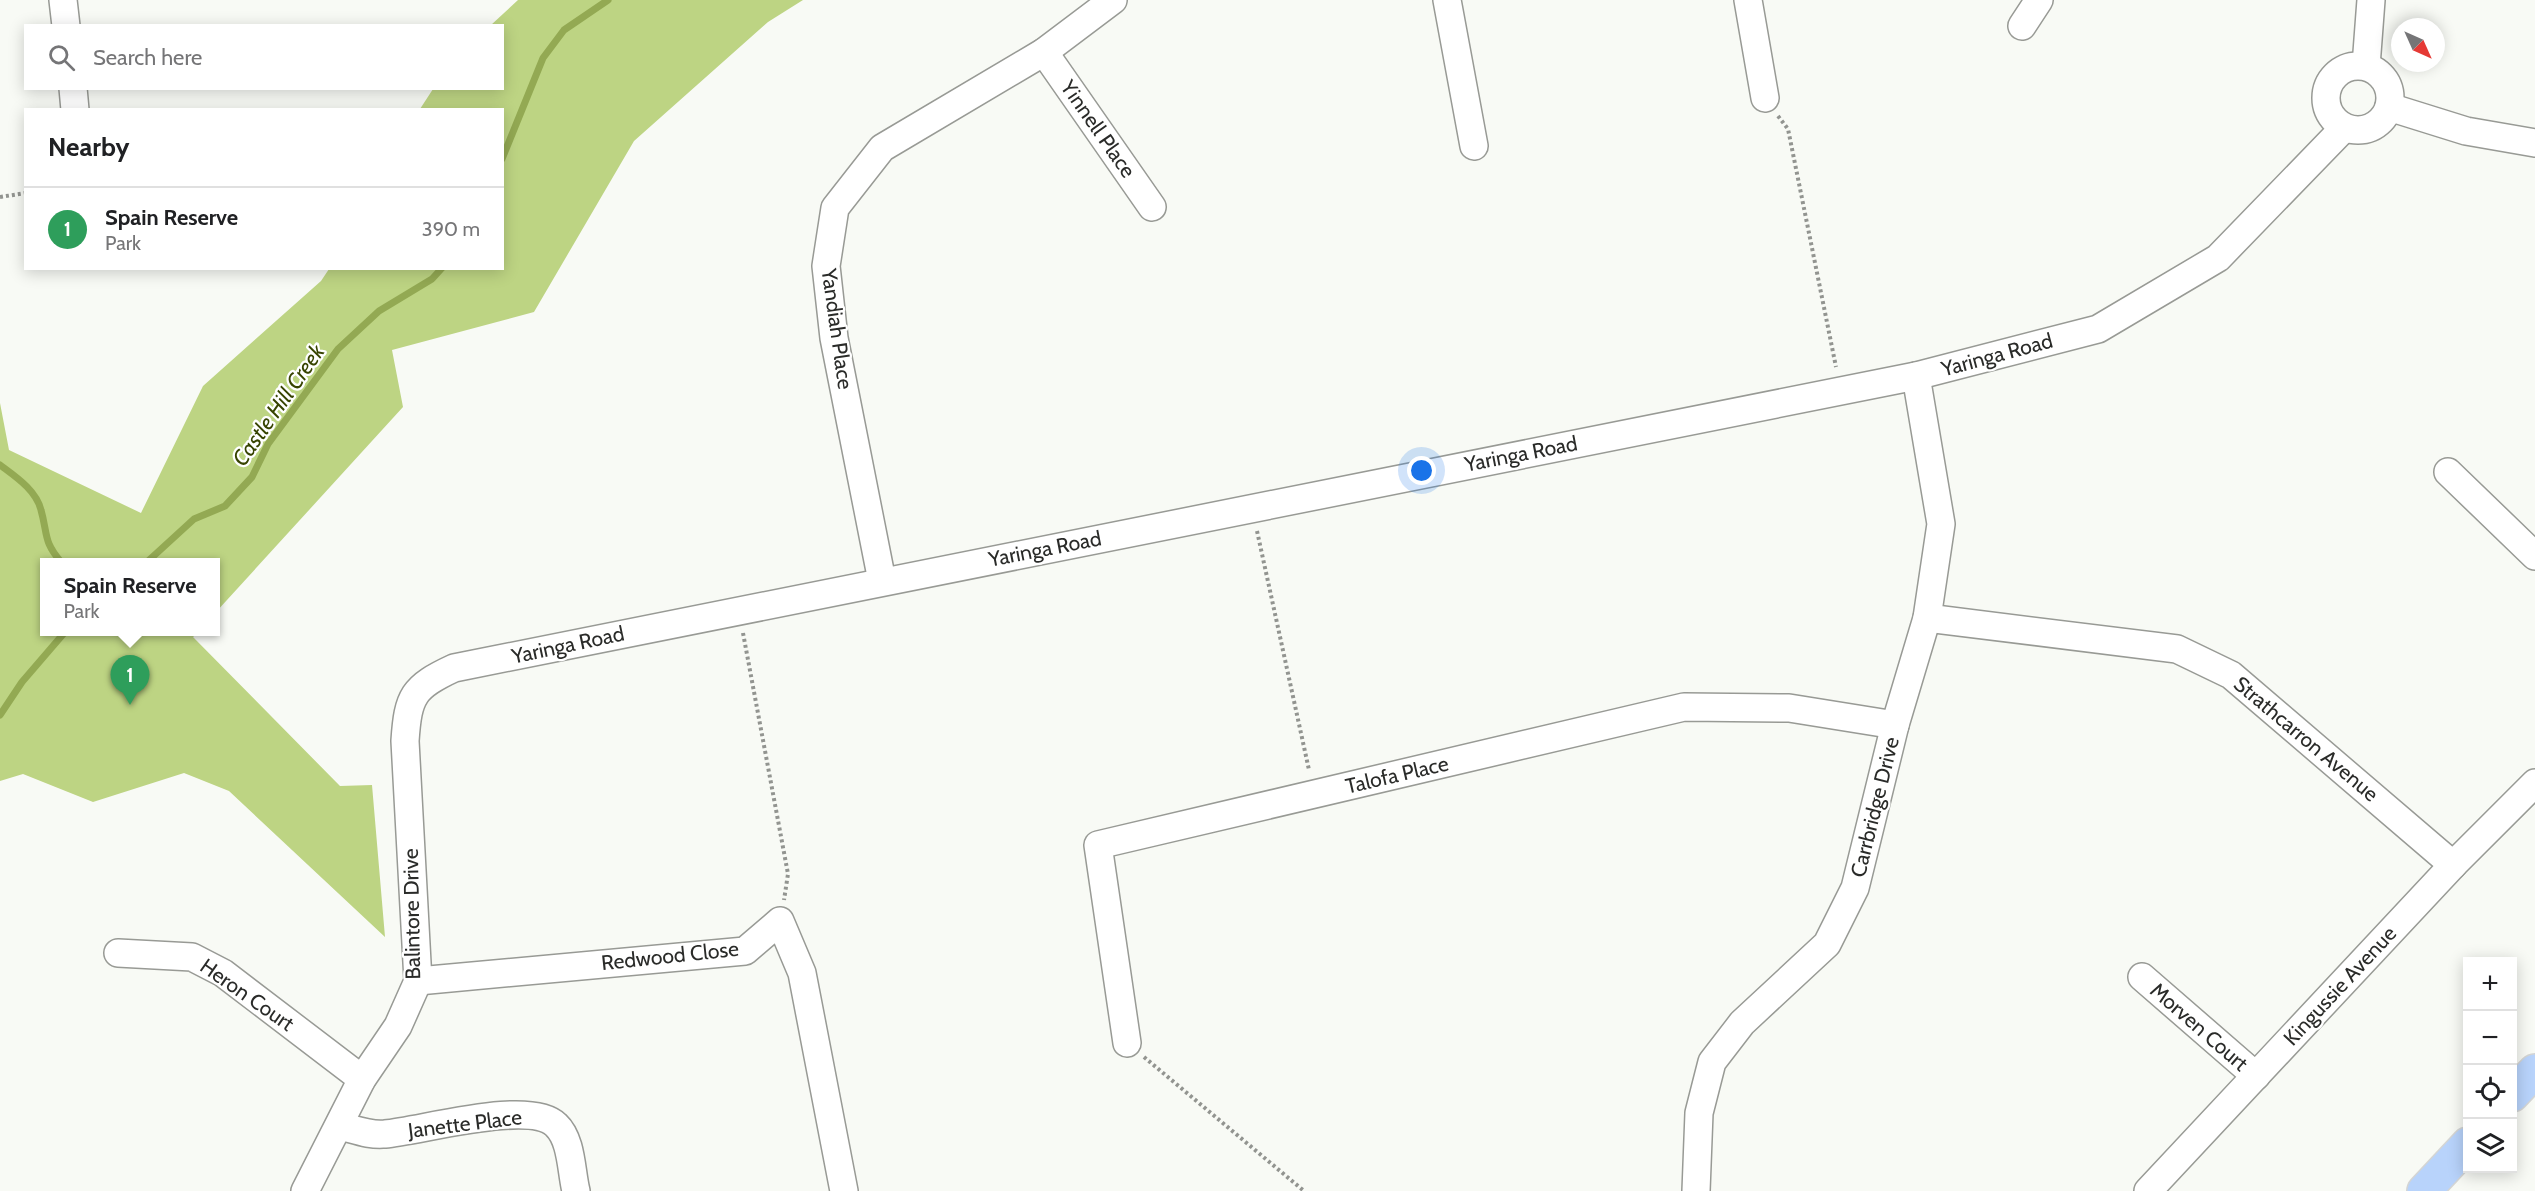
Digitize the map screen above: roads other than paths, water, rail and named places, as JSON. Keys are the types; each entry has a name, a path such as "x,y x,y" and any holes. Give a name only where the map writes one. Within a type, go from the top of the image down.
{"main road":[{"path":"2517,1090 2535,1071"},
{"path":"2424,1191 2463,1149"}],"street":[{"path":"63,0 66,24"},
{"name":"Yandiah Place","path":"882,581 834,338 826,266 835,208 882,148 1044,52 1113,0"},
{"path":"1447,0 1474,146"},
{"path":"1748,0 1765,98"},
{"path":"2022,26 2039,0"},
{"path":"2366,66 2371,0"},
{"name":"Yinnell Place","path":"1044,52 1152,207"},
{"path":"2357,65 2366,66 2381,75 2391,99 2389,107 2381,122 2358,132 2343,129 2334,122 2324,98 2334,75 2357,65"},
{"path":"73,90 75,108"},
{"path":"2389,107 2466,131 2535,143"},
{"name":"Yaringa Road","path":"453,668 739,609 1916,376 2098,329 2218,258 2343,129"},
{"name":"Carrbridge Drive","path":"1696,1191 1699,1113 1712,1062 1742,1023 1827,944 1856,888 1895,725 1927,618 1941,524 1916,376"},
{"path":"2448,472 2535,555"},
{"name":"Strathcarron Avenue","path":"1927,618 2177,650 2230,675 2453,865"},
{"name":"Balintore Drive","path":"305,1191 362,1079 398,1026 418,981 405,741 407,709 424,682 453,668"},
{"name":"Talofa Place","path":"1127,1043 1098,845 1684,707 1789,708 1895,725"},
{"name":"Kingussie Avenue","path":"2148,1191 2453,865 2535,783"},
{"name":"Redwood Close","path":"418,981 745,951 780,921 801,973 844,1191"},
{"name":"Heron Court","path":"118,953 192,957 223,973 362,1079"},
{"name":"Morven Court","path":"2142,977 2256,1077"},
{"name":"Janette Place","path":"340,1126 382,1135 509,1114 538,1116 556,1125 567,1144 576,1191"}],"waterway":[{"name":"Castle Hill Creek","path":"504,154 543,58 564,30 608,0"},
{"name":"Castle Hill Creek","path":"151,558 194,519 225,506 252,477 268,444 338,349 379,311 432,279 440,270"},
{"name":"Castle Hill Creek","path":"0,465 25,484 35,496 41,510 47,538 58,558"},
{"path":"0,715 22,682 62,636"}],"place":[{"name":"Spain Reserve","path":"130,705"}]}
